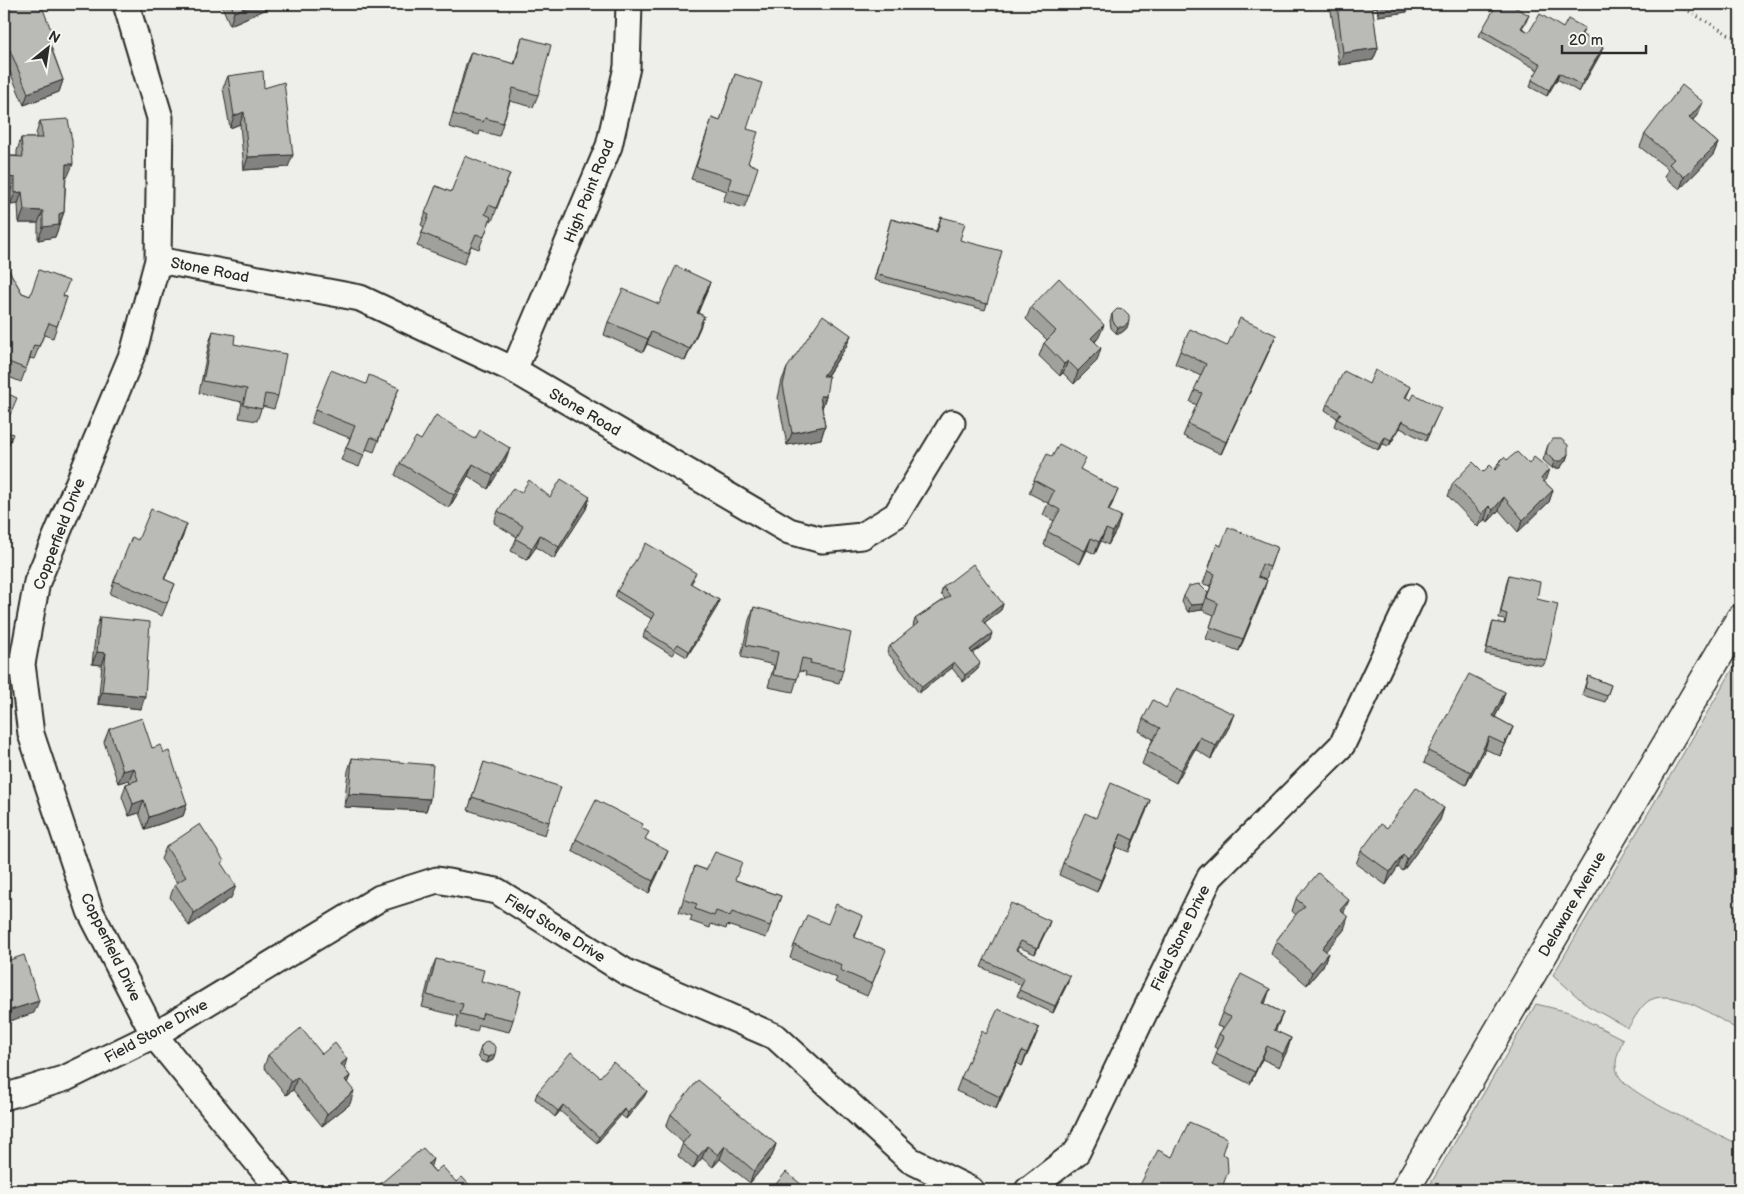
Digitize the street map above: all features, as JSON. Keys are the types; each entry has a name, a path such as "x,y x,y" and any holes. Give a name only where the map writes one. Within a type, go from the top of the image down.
{"street":[{"name":"Copperfield Drive","path":"126,4 160,118 158,260 134,350 37,582 22,664 32,734 90,911 154,1035 280,1190"},
{"name":"High Point Road","path":"514,370 609,146 627,67 629,4"},
{"name":"Stone Road","path":"158,260 360,298 514,370 790,531 822,540 862,536 896,515 952,423"},
{"name":"Field Stone Drive","path":"1028,1190 1077,1152 1210,877 1342,745 1412,597"},
{"name":"Delaware Avenue","path":"1405,1190 1740,619"},
{"name":"Field Stone Drive","path":"4,1097 66,1078 154,1035 380,898 436,880 498,891 626,972 776,1037 910,1160 971,1190"}],"path":[{"path":"1676,4 1740,41"}],"shaded area":[{"path":"1740,657 1740,1031 1696,1006 1672,998 1660,997 1650,1000 1644,1005 1628,1028 1588,1006 1553,975"},
{"path":"1536,1004 1569,1012 1623,1039 1616,1067 1619,1076 1627,1084 1656,1104 1740,1145 1740,1190 1427,1190"}],"building":[{"path":"4,4 41,4 53,35 47,37 63,80 28,93 4,36"},
{"path":"231,4 254,4 234,12"},
{"path":"1337,4 1372,4 1378,48 1343,53"},
{"path":"1497,4 1509,4 1529,15 1521,28 1529,32 1540,14 1563,28 1568,19 1585,28 1581,34 1603,47 1581,85 1559,73 1549,90 1532,80 1541,64 1482,30"},
{"path":"522,37 551,45 538,95 513,88 503,123 485,118 483,122 453,114 471,52 515,64"},
{"path":"263,71 264,88 284,82 293,155 248,157 244,112 234,116 228,76"},
{"path":"735,74 762,83 747,129 758,132 748,163 758,167 749,195 728,189 731,178 696,167 712,118 720,121"},
{"path":"1682,85 1703,102 1689,118 1718,143 1684,177 1669,164 1674,159 1645,134"},
{"path":"68,119 72,141 73,164 66,164 64,212 59,214 59,225 43,227 43,211 24,210 22,192 15,193 15,178 8,177 8,156 23,157 21,138 43,138 40,121"},
{"path":"465,156 510,174 496,208 489,205 485,214 491,217 484,237 476,234 468,252 422,233 429,215 425,213 436,186 451,192"},
{"path":"941,217 965,223 960,240 1002,251 987,304 876,274 891,219 937,232"},
{"path":"4,262 22,293 30,296 39,270 69,281 63,296 67,297 57,326 49,323 39,346 34,345 26,369 4,360"},
{"path":"676,266 710,282 697,313 704,316 690,349 651,332 648,339 608,322 623,289 659,304"},
{"path":"1059,278 1104,325 1091,338 1101,348 1078,371 1068,361 1064,364 1044,343 1056,331 1031,307"},
{"path":"1117,309 1124,310 1129,315 1129,321 1124,327 1118,327 1113,322 1112,314"},
{"path":"823,315 851,335 823,376 829,376 826,396 820,396 825,426 792,433 783,385 787,368"},
{"path":"1240,318 1276,335 1226,442 1188,424 1202,393 1194,390 1206,364 1180,351 1190,329 1227,346"},
{"path":"213,331 235,335 234,344 286,354 278,396 265,394 262,409 243,405 247,389 203,381"},
{"path":"331,370 366,384 369,375 399,388 378,440 371,437 364,455 346,448 355,426 315,410"},
{"path":"1375,370 1411,387 1405,397 1411,400 1414,394 1441,408 1428,435 1402,421 1391,440 1385,437 1380,444 1337,419 1341,413 1327,404 1344,371 1369,384"},
{"path":"4,392 17,398 4,428"},
{"path":"436,415 475,439 480,430 510,448 493,476 473,464 454,495 400,463 416,437 421,440"},
{"path":"4,431 13,434 4,456"},
{"path":"1553,439 1561,439 1568,445 1568,454 1562,461 1554,461 1546,453 1548,445"},
{"path":"1059,444 1086,458 1080,469 1118,490 1108,510 1121,516 1113,532 1106,529 1099,542 1091,538 1085,551 1048,532 1060,510 1048,503 1054,491 1034,480 1047,454 1052,457"},
{"path":"1517,452 1529,464 1534,457 1549,469 1541,479 1553,490 1523,520 1504,497 1493,510 1489,506 1482,514 1453,483 1473,462 1483,472 1490,465 1495,470 1501,465 1498,463 1504,457 1507,460"},
{"path":"561,479 590,497 559,547 540,535 532,548 516,539 523,526 498,511 513,488 521,493 529,480 550,497"},
{"path":"151,509 187,524 164,579 175,584 167,603 114,581 132,537 138,540"},
{"path":"1228,527 1277,547 1270,567 1262,564 1258,577 1267,580 1243,639 1210,627 1218,603 1207,598 1215,574 1208,571 1217,544 1221,546"},
{"path":"646,543 696,573 690,583 719,600 689,651 678,644 674,649 645,631 655,614 617,591"},
{"path":"973,564 1003,604 982,620 992,633 970,650 980,663 965,675 954,662 922,687 890,646 918,623 915,619 950,596 943,587"},
{"path":"1509,575 1540,582 1537,599 1558,604 1546,660 1487,648 1493,622 1505,624 1507,614 1501,612"},
{"path":"1199,584 1208,593 1204,604 1191,605 1184,596 1189,586"},
{"path":"754,607 851,633 843,670 810,663 811,660 802,658 797,679 773,675 778,652 746,645"},
{"path":"100,617 150,622 145,696 102,692 106,653 97,652"},
{"path":"1469,674 1505,692 1493,716 1513,727 1504,744 1489,737 1471,772 1428,751"},
{"path":"1588,676 1611,685 1607,696 1585,688"},
{"path":"1177,688 1234,714 1216,746 1200,737 1181,770 1147,751 1160,728 1143,719 1153,700 1166,708"},
{"path":"142,718 152,748 161,745 164,753 169,751 187,804 149,817 144,800 133,804 126,784 138,780 134,768 123,771 109,729"},
{"path":"352,758 433,765 430,799 349,794"},
{"path":"484,762 561,787 549,822 472,797"},
{"path":"1111,783 1150,800 1133,840 1121,834 1101,880 1063,863 1085,813 1096,818"},
{"path":"1416,788 1444,808 1407,859 1403,855 1390,872 1361,851 1381,824 1387,828"},
{"path":"596,800 643,824 641,828 649,832 645,839 668,851 653,881 576,839"},
{"path":"200,824 224,861 221,863 236,886 194,913 175,884 186,877 166,847"},
{"path":"715,852 742,862 735,880 781,896 770,926 732,912 730,916 716,911 714,916 695,909 697,904 683,899 695,866 706,870"},
{"path":"1318,873 1349,900 1340,910 1348,917 1322,948 1328,953 1312,972 1276,941 1297,913 1305,906 1296,899"},
{"path":"1011,903 1050,921 1037,948 1021,941 1016,950 1070,976 1055,1006 1019,990 1024,979 984,960"},
{"path":"836,904 863,916 854,937 886,950 872,984 840,970 842,965 794,945 807,915 828,924"},
{"path":"24,955 39,1001 4,1012 4,962"},
{"path":"436,959 484,970 481,981 521,991 513,1020 483,1013 481,1019 460,1014 463,1004 427,995"},
{"path":"1241,974 1270,989 1263,1003 1283,1013 1274,1030 1291,1038 1283,1054 1267,1046 1255,1072 1216,1053 1224,1037 1219,1034 1231,1017 1222,1013"},
{"path":"998,1009 1039,1028 1027,1053 1022,1051 1000,1097 961,1078 982,1031 986,1034"},
{"path":"301,1028 322,1054 335,1043 347,1059 341,1064 350,1076 345,1080 354,1091 327,1114 297,1077 291,1082 268,1055"},
{"path":"487,1041 493,1044 496,1049 495,1054 489,1057 483,1055 480,1050"},
{"path":"571,1052 600,1077 613,1062 647,1091 628,1113 624,1109 599,1137 563,1105 558,1111 537,1093"},
{"path":"698,1080 776,1144 754,1171 725,1146 718,1155 707,1146 698,1157 682,1144 690,1134 671,1114"},
{"path":"1189,1122 1227,1138 1222,1154 1227,1156 1228,1171 1222,1188 1219,1190 1151,1190 1140,1185 1158,1150 1172,1157"},
{"path":"423,1148 433,1159 428,1164 435,1172 442,1166 456,1182 462,1177 474,1190 385,1190 380,1184"},
{"path":"786,1172 802,1185 798,1190 771,1190"}]}
